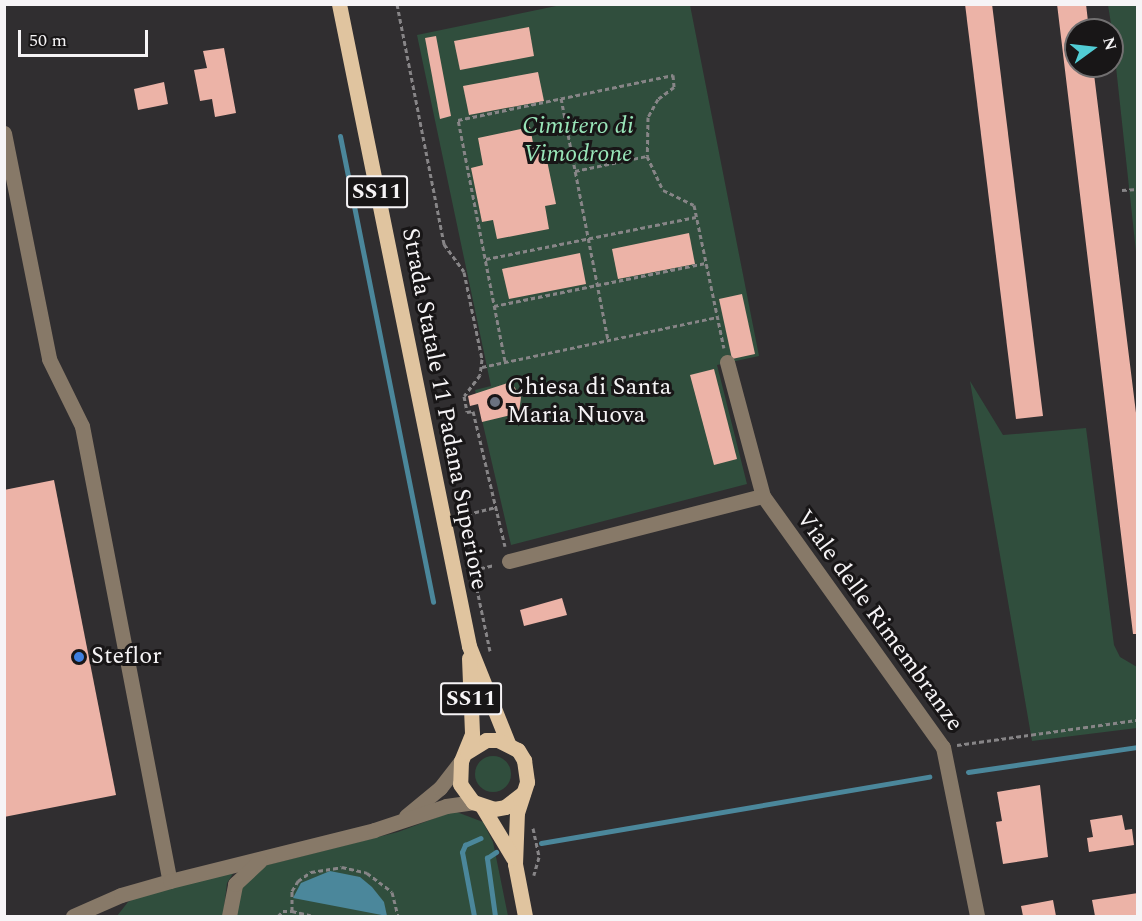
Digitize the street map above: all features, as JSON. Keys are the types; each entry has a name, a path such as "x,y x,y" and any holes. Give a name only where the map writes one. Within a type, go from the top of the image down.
{"main road":[{"name":"Strada Statale 11 Padana Superiore","path":"339,4 469,646 472,734 464,756 460,784 478,805 515,864"},
{"name":"Strada Statale 11 Padana Superiore","path":"469,646 508,743 518,750 527,771 515,828 515,864 525,916"},
{"name":"SS11","path":"464,756 486,740 508,743"},
{"path":"478,805 505,807 523,792"}],"street":[{"path":"4,133 49,359 82,426 170,881"},
{"name":"Viale delle Rimembranze","path":"727,362 763,496 944,747 977,916"},
{"path":"509,561 763,496"},
{"path":"402,820 440,788 464,756"},
{"path":"73,916 121,895 170,881 402,820 478,805"},
{"path":"229,916 231,896 239,879 252,865 271,856"},
{"path":"106,916 121,895"}],"path":[{"path":"398,4 444,244 464,272 482,367 464,396 467,412 473,411 509,561"},
{"path":"505,362 458,120 673,75 674,87 658,99 648,117 647,156 663,190 694,205 727,362"},
{"path":"561,98 609,340"},
{"path":"575,171 647,156"},
{"path":"1122,190 1137,189"},
{"path":"486,259 696,217"},
{"path":"495,306 706,263"},
{"path":"482,367 717,316"},
{"path":"444,520 496,507"},
{"path":"944,747 1137,720"},
{"path":"292,911 292,891 298,881 311,872 342,867 368,873 392,892 398,916"},
{"path":"278,916 283,911 313,916"}],"green space":[{"name":"Cimitero di Vimodrone","path":"561,5 690,5 759,356 717,365 747,484 511,545 475,390 491,386 417,35"},
{"path":"1108,5 1137,5 1137,261 1117,78 1124,78 1124,18 1110,18"},
{"path":"970,381 1003,435 1086,428 1114,645 1120,657 1137,667 1137,728 1032,741"},
{"path":"493,756 506,761 511,774 506,787 493,792 480,787 475,774 480,761"},
{"path":"454,811 483,822 493,842 508,916 236,916 242,887 259,867 398,832"},
{"path":"234,872 227,883 223,916 117,916 128,902 145,893"}],"water":[{"path":"330,871 360,877 384,902 387,916 293,898 301,883"}],"building":[{"path":"965,4 992,4 1043,416 1016,419"},
{"path":"1057,4 1086,4 1088,18 1064,18 1064,62"},
{"path":"529,27 534,56 460,70 454,41"},
{"path":"436,36 451,116 440,119 425,38"},
{"path":"224,48 236,113 215,117 212,99 200,101 194,70 207,68 203,51"},
{"path":"538,72 544,101 469,115 463,86"},
{"path":"1066,78 1094,78 1138,429 1138,634 1133,634"},
{"path":"164,82 168,104 138,110 134,89"},
{"path":"530,127 534,148 544,146 556,204 545,206 549,229 497,239 493,220 482,222 471,168 483,165 478,138"},
{"path":"689,233 695,264 618,279 612,249"},
{"path":"580,253 586,284 509,299 502,269"},
{"path":"742,294 755,354 732,359 719,299"},
{"path":"714,369 737,459 714,465 690,375"},
{"name":"Chiesa di Santa Maria Nuova","path":"511,382 521,397 519,413 482,422 478,404 470,406 468,396"},
{"path":"54,480 116,795 4,817 4,490"},
{"path":"562,598 567,615 524,626 520,610"},
{"path":"1040,785 1048,857 1003,864 996,822 1002,821 997,792"},
{"path":"1122,815 1125,830 1132,829 1134,845 1089,852 1087,838 1093,837 1090,820"},
{"path":"1138,893 1138,916 1095,916 1092,900"},
{"path":"1053,900 1056,916 1023,916 1021,906"}],"waterway":[{"path":"340,136 433,602"},
{"path":"968,772 1138,747"},
{"path":"541,843 929,777"},
{"path":"474,916 462,852 465,845 481,838"},
{"path":"495,916 487,858 496,852"}],"place":[{"name":"Chiesa di Santa Maria Nuova","path":"495,402"},
{"name":"Steflor","path":"79,657"}]}
